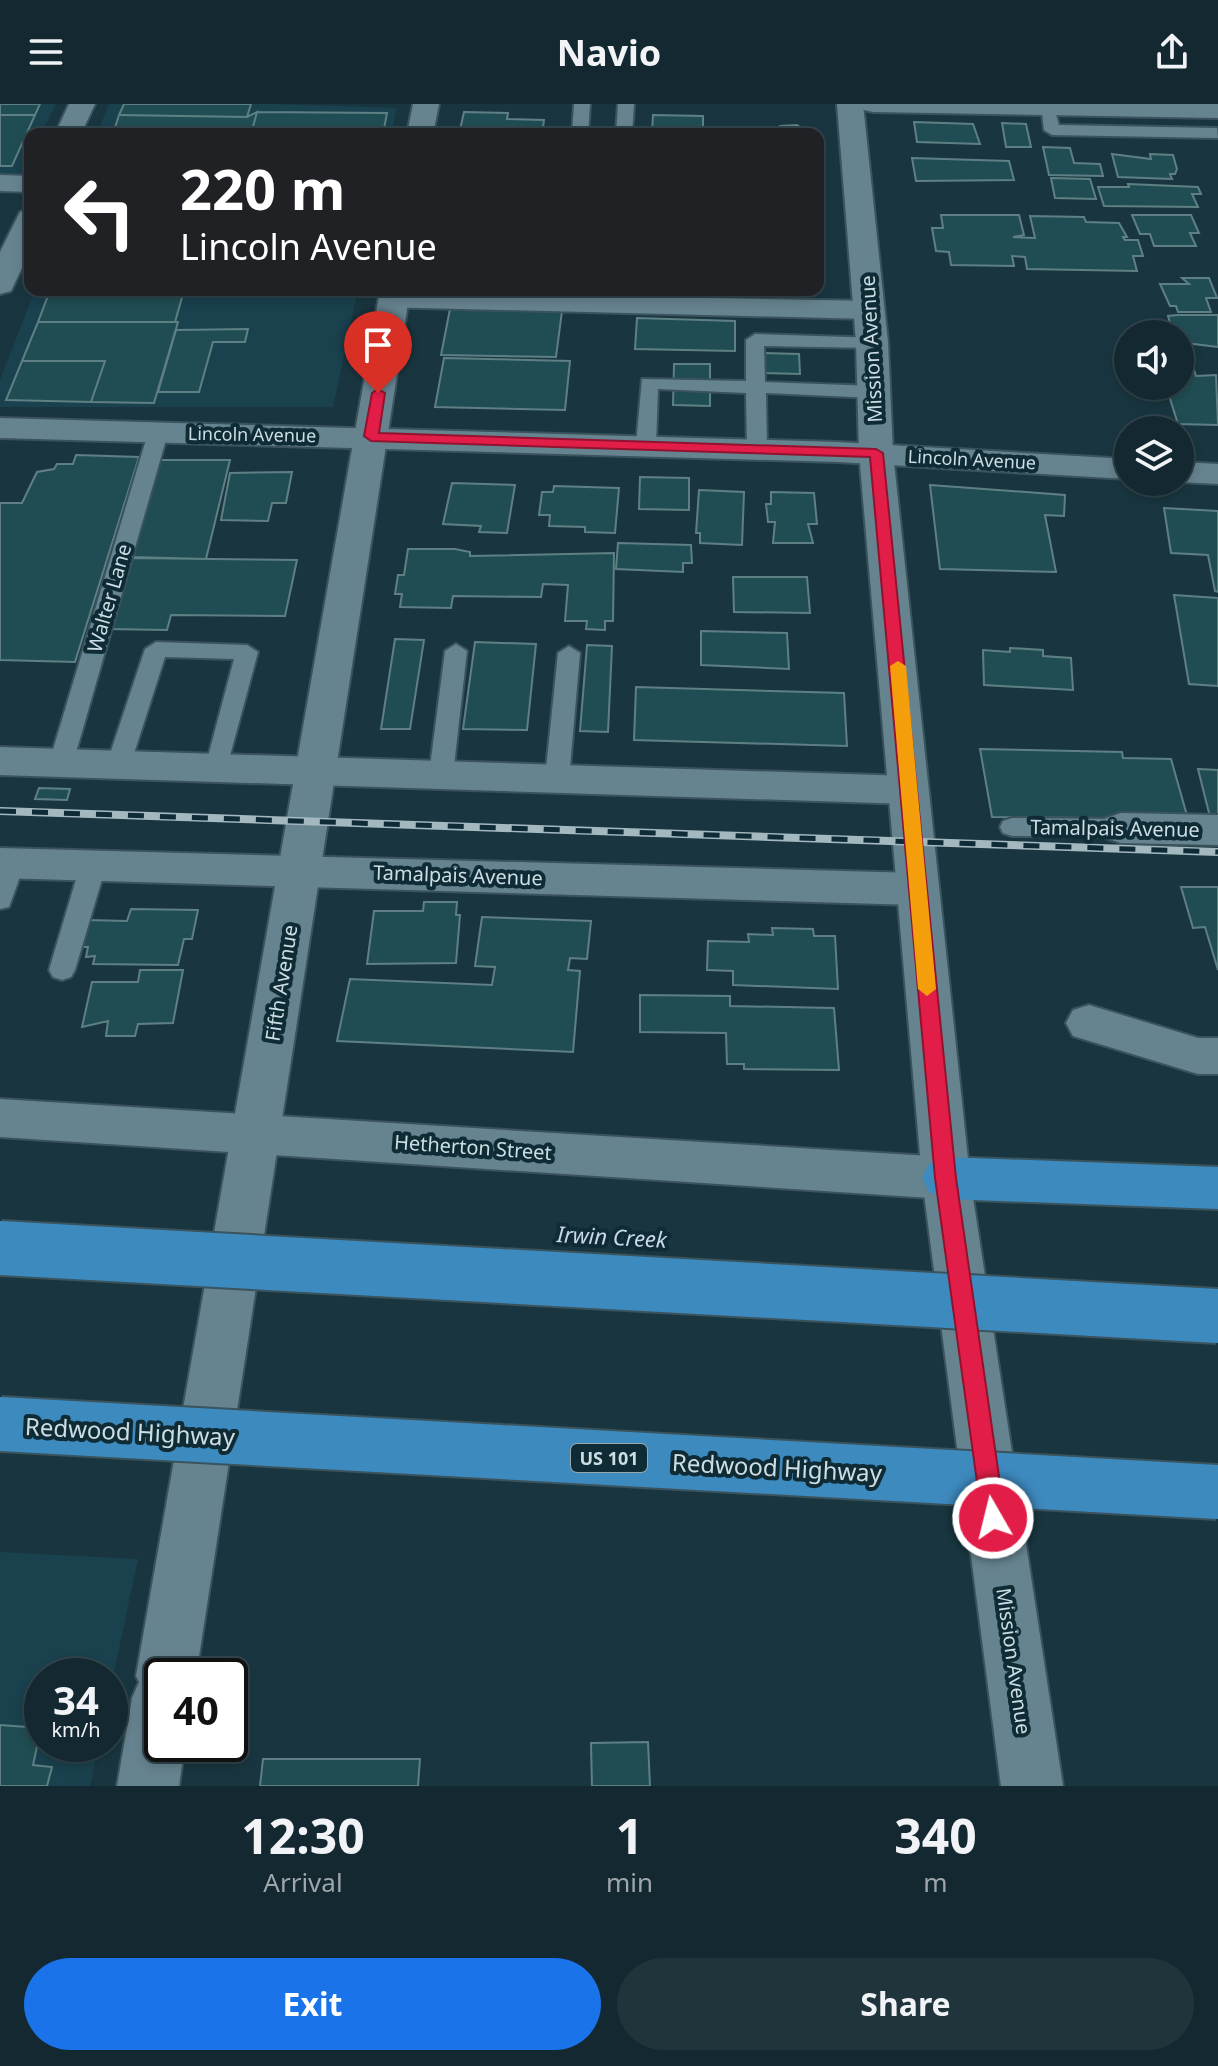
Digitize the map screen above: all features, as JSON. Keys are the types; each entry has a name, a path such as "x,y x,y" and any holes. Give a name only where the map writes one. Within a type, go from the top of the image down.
{"highway":[{"path":"946,1178 1218,1188"},
{"path":"0,1248 1218,1316"},
{"name":"Redwood Highway","path":"0,1424 1218,1492"}],"street":[{"path":"71,128 82,104"},
{"path":"421,128 426,104"},
{"name":"Mission Avenue","path":"850,104 871,326 876,453 946,1178 1032,1786"},
{"path":"873,104 1047,107 1213,118"},
{"path":"0,183 24,184"},
{"path":"0,285 24,231"},
{"name":"Fifth Avenue","path":"169,1658 394,296"},
{"path":"409,296 871,326"},
{"name":"Lincoln Avenue","path":"0,428 371,436 876,453 1114,468"},
{"path":"1194,473 1218,474"},
{"path":"0,761 908,790"},
{"name":"Tamalpais Avenue","path":"1121,828 1218,830"},
{"name":"Tamalpais Avenue","path":"4,876 93,866 916,889"},
{"path":"1089,1023 1198,1056 1218,1056"},
{"name":"Hetherton Street","path":"0,1118 946,1178"},
{"path":"148,1786 152,1762"}],"lane":[{"path":"580,128 582,104"},
{"path":"624,128 626,104"},
{"path":"757,449 755,340 871,326"},
{"path":"646,445 649,383 874,392"},
{"name":"Walter Lane","path":"61,763 158,433"},
{"path":"118,766 156,649 247,652 217,768"},
{"path":"441,775 456,651"},
{"path":"557,779 569,653"},
{"name":"Tamalpais Avenue","path":"1012,827 1121,828"},
{"path":"62,970 93,866"}],"shaded area":[{"path":"0,104 56,104 44,128 24,128 24,168 20,176 0,176"},
{"path":"109,104 397,108 392,128 99,128"},
{"path":"33,296 357,296 333,407 0,407 0,380"},
{"path":"0,1552 138,1559 117,1658 24,1658 24,1762 95,1762 90,1786 0,1786"}],"building":[{"path":"0,104 40,104 35,115 0,115"},
{"path":"124,104 251,104 247,117 119,115"},
{"path":"257,112 253,128 115,128 119,115 247,117"},
{"path":"257,112 387,113 384,128 253,128"},
{"path":"464,112 508,113 507,119 544,120 543,128 460,128"},
{"path":"0,115 35,115 29,128 24,128 24,139 12,166 0,166"},
{"path":"653,115 703,116 703,128 652,128"},
{"path":"914,122 973,124 980,144 917,142"},
{"path":"1002,123 1026,124 1031,147 1006,147"},
{"path":"797,125 801,128 778,128 780,126"},
{"path":"1043,147 1070,148 1074,163 1100,164 1103,176 1049,175"},
{"path":"1112,154 1151,159 1150,154 1173,155 1177,169 1175,174 1170,174 1172,179 1118,177"},
{"path":"912,158 1009,161 1014,180 916,181"},
{"path":"1051,178 1090,179 1096,199 1055,198"},
{"path":"1128,184 1198,187 1201,194 1192,194 1198,207 1104,206 1098,187 1129,187"},
{"path":"941,215 1019,215 1024,235 1013,237 1035,238 1030,216 1084,217 1086,222 1119,223 1127,237 1123,237 1125,240 1138,240 1143,256 1133,256 1137,271 1027,269 1025,257 1012,256 1014,266 951,265 949,252 936,251 932,228 943,228"},
{"path":"1132,215 1191,215 1199,233 1190,233 1196,246 1154,246 1150,234 1140,234"},
{"path":"1182,278 1209,278 1217,298 1206,298 1211,312 1178,312 1176,306 1170,306 1160,284 1189,284"},
{"path":"48,296 182,296 175,322 38,322"},
{"path":"804,296 804,298 733,297"},
{"path":"450,309 562,311 556,357 441,355"},
{"path":"1218,315 1218,347 1194,344 1194,320 1169,320 1168,316"},
{"path":"637,318 735,321 735,351 635,349"},
{"path":"38,322 178,322 154,403 91,402 105,361 22,361"},
{"path":"248,329 245,342 213,342 199,392 158,392 176,330"},
{"path":"763,353 799,354 800,374 764,373"},
{"path":"444,358 570,361 565,410 435,407"},
{"path":"22,361 105,361 91,402 6,400"},
{"path":"674,364 710,364 710,406 673,405"},
{"path":"1194,370 1196,376 1216,375 1218,425 1194,424 1194,416 1175,416 1170,400 1194,400"},
{"path":"76,455 139,457 75,662 0,660 0,503 22,503 37,472 54,469 57,464 73,464"},
{"path":"159,460 230,460 206,559 131,557"},
{"path":"292,472 286,503 272,503 268,521 221,520 230,473"},
{"path":"640,477 689,478 689,510 639,509"},
{"path":"452,483 515,485 507,533 479,532 481,526 443,524"},
{"path":"930,485 1065,495 1064,516 1045,515 1056,572 940,569"},
{"path":"554,486 619,488 615,533 585,532 585,527 549,526 550,515 539,515 542,492 553,492"},
{"path":"699,490 744,492 742,545 700,543 700,533 696,533"},
{"path":"771,492 814,493 817,524 808,524 813,543 773,543 775,522 768,522 766,504 771,504"},
{"path":"1164,508 1218,511 1218,592 1215,591 1208,555 1171,553"},
{"path":"618,543 691,545 692,563 683,563 683,572 616,569"},
{"path":"408,549 455,549 470,552 470,556 614,553 613,621 605,621 605,630 586,629 587,621 565,621 568,585 543,584 541,597 453,596 451,608 400,607 402,594 395,594 398,575 404,575"},
{"path":"129,558 297,560 285,616 171,615 167,630 107,629"},
{"path":"733,577 807,577 810,613 734,612"},
{"path":"1174,595 1218,598 1218,686 1189,684"},
{"path":"701,631 787,633 789,669 701,665"},
{"path":"395,639 424,640 410,729 381,729"},
{"path":"475,642 536,644 527,730 463,729"},
{"path":"587,645 612,646 608,732 580,731"},
{"path":"1010,648 1043,650 1043,656 1071,658 1073,690 984,685 983,650 1010,652"},
{"path":"636,687 844,693 847,746 634,740"},
{"path":"980,749 1122,752 1123,758 1171,759 1188,819 992,817"},
{"path":"1198,769 1218,770 1218,821 1211,821"},
{"path":"39,788 70,789 67,800 35,799"},
{"path":"1181,887 1218,887 1218,970 1205,927 1193,928"},
{"path":"424,902 457,902 456,915 460,915 456,963 367,964 374,911 423,911"},
{"path":"131,909 198,910 192,939 184,939 178,965 93,964 95,956 86,957 88,947 81,947 88,920 127,921"},
{"path":"482,917 591,921 587,959 570,958 568,970 580,971 573,1052 337,1041 350,979 492,985 495,967 475,966"},
{"path":"772,928 813,929 814,936 835,936 838,989 733,985 733,971 707,970 708,941 749,942 748,934 773,935"},
{"path":"140,970 183,970 173,1023 138,1024 135,1036 106,1036 108,1021 82,1027 92,982 138,982"},
{"path":"640,995 730,996 730,1006 834,1008 839,1070 744,1069 744,1064 727,1064 726,1033 640,1032"},
{"path":"0,1725 24,1727 24,1762 52,1767 47,1786 0,1786"},
{"path":"648,1742 650,1786 592,1786 591,1743"},
{"path":"263,1759 420,1759 418,1786 260,1786"}],"railway":[{"path":"0,811 1218,852"}],"slow traffic":[{"path":"898,666 927,989"}],"route":[{"path":"378,393 371,436 876,453 893,599 916,889 946,1178 993,1518"}],"water label":[{"name":"Irwin Creek","path":"612,1236"}]}
